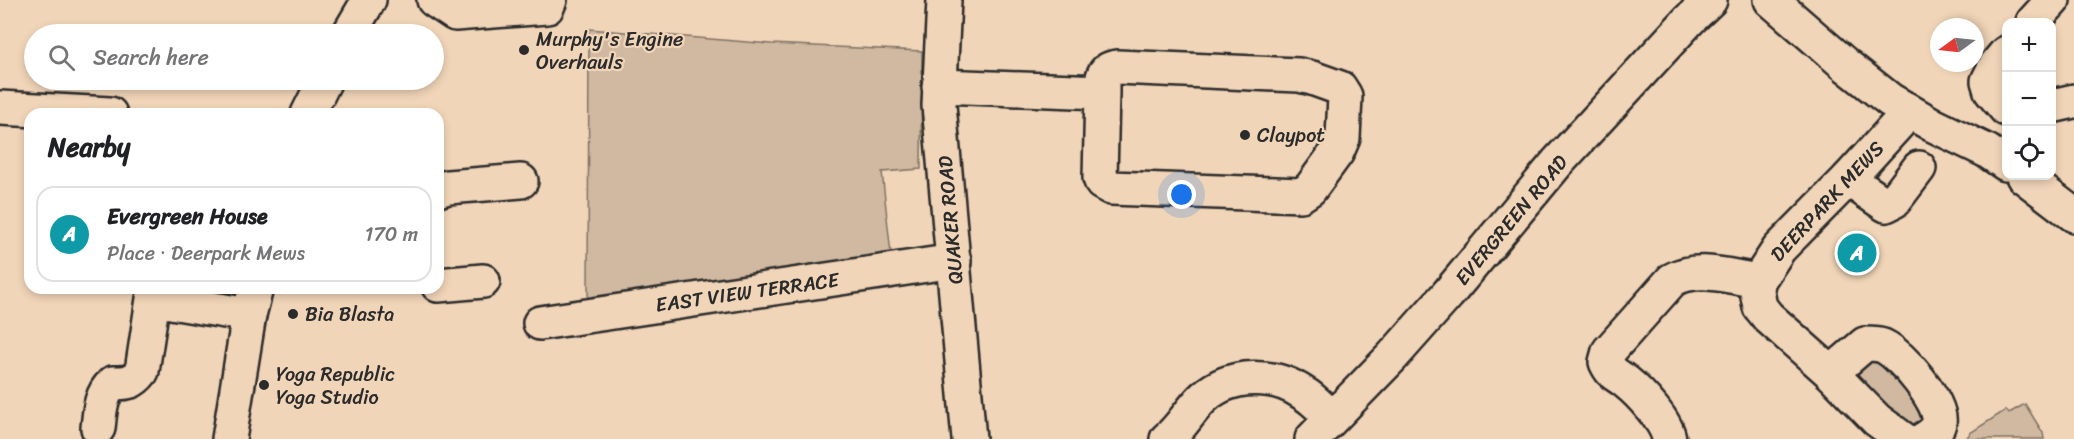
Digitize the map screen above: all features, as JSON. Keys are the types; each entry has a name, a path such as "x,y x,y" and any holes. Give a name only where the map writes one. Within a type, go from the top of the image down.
{"street":[{"path":"355,24 369,0"},
{"path":"434,0 455,14 547,7 550,0"},
{"name":"QUAKER ROAD","path":"944,0 939,105 969,439"},
{"name":"EVERGREEN ROAD","path":"1322,428 1392,357 1448,294 1557,163 1710,0"},
{"path":"1771,0 1890,100 1965,142 2002,157"},
{"path":"2037,18 2053,0"},
{"path":"2002,58 1988,81 1991,92 2002,104"},
{"path":"1117,67 1299,75 1340,88 1345,96 1343,138 1337,152 1310,189 1301,195 1111,189 1101,183 1100,178 1102,92 1103,75 1106,70 1117,67"},
{"path":"939,86 1102,92"},
{"path":"311,108 320,90"},
{"path":"2056,105 2074,101"},
{"path":"0,108 24,109"},
{"name":"DEERPARK MEWS","path":"1903,439 1877,420 1831,373 1768,317 1760,307 1757,291 1758,281 1779,249 1898,124 1906,109"},
{"path":"1848,179 1886,205 1894,201 1919,168"},
{"path":"2032,180 2074,215"},
{"path":"444,188 521,181"},
{"name":"EAST VIEW TERRACE","path":"540,323 954,261"},
{"path":"1669,439 1665,425 1647,404 1625,380 1610,372 1606,362 1609,351 1672,280 1683,273 1704,272 1758,281"},
{"path":"444,284 483,281"},
{"path":"98,428 103,395 107,389 113,383 130,383 142,371 153,299 253,302 229,439"},
{"path":"1831,373 1865,344 1885,347 1916,376 1939,412 1939,423 1935,432 1924,439"},
{"path":"1167,439 1202,399 1214,389 1242,380 1275,380 1290,385 1305,394 1322,428"}],"shaded area":[{"path":"589,29 771,44 922,51 921,169 882,172 891,254 588,299"},
{"path":"1875,359 1892,365 1925,420 1914,429 1871,394 1859,377 1857,369 1862,363"},
{"path":"2025,404 2043,433 2044,439 1966,439 1970,433 2006,410 2009,413"}],"place":[{"name":"Murphy's Engine Overhauls","path":"524,50"},
{"name":"Claypot","path":"1245,135"},
{"name":"Evergreen House","path":"1857,253"},
{"name":"Bia Blasta","path":"293,314"},
{"name":"Yoga Republic Yoga Studio","path":"264,385"}]}
